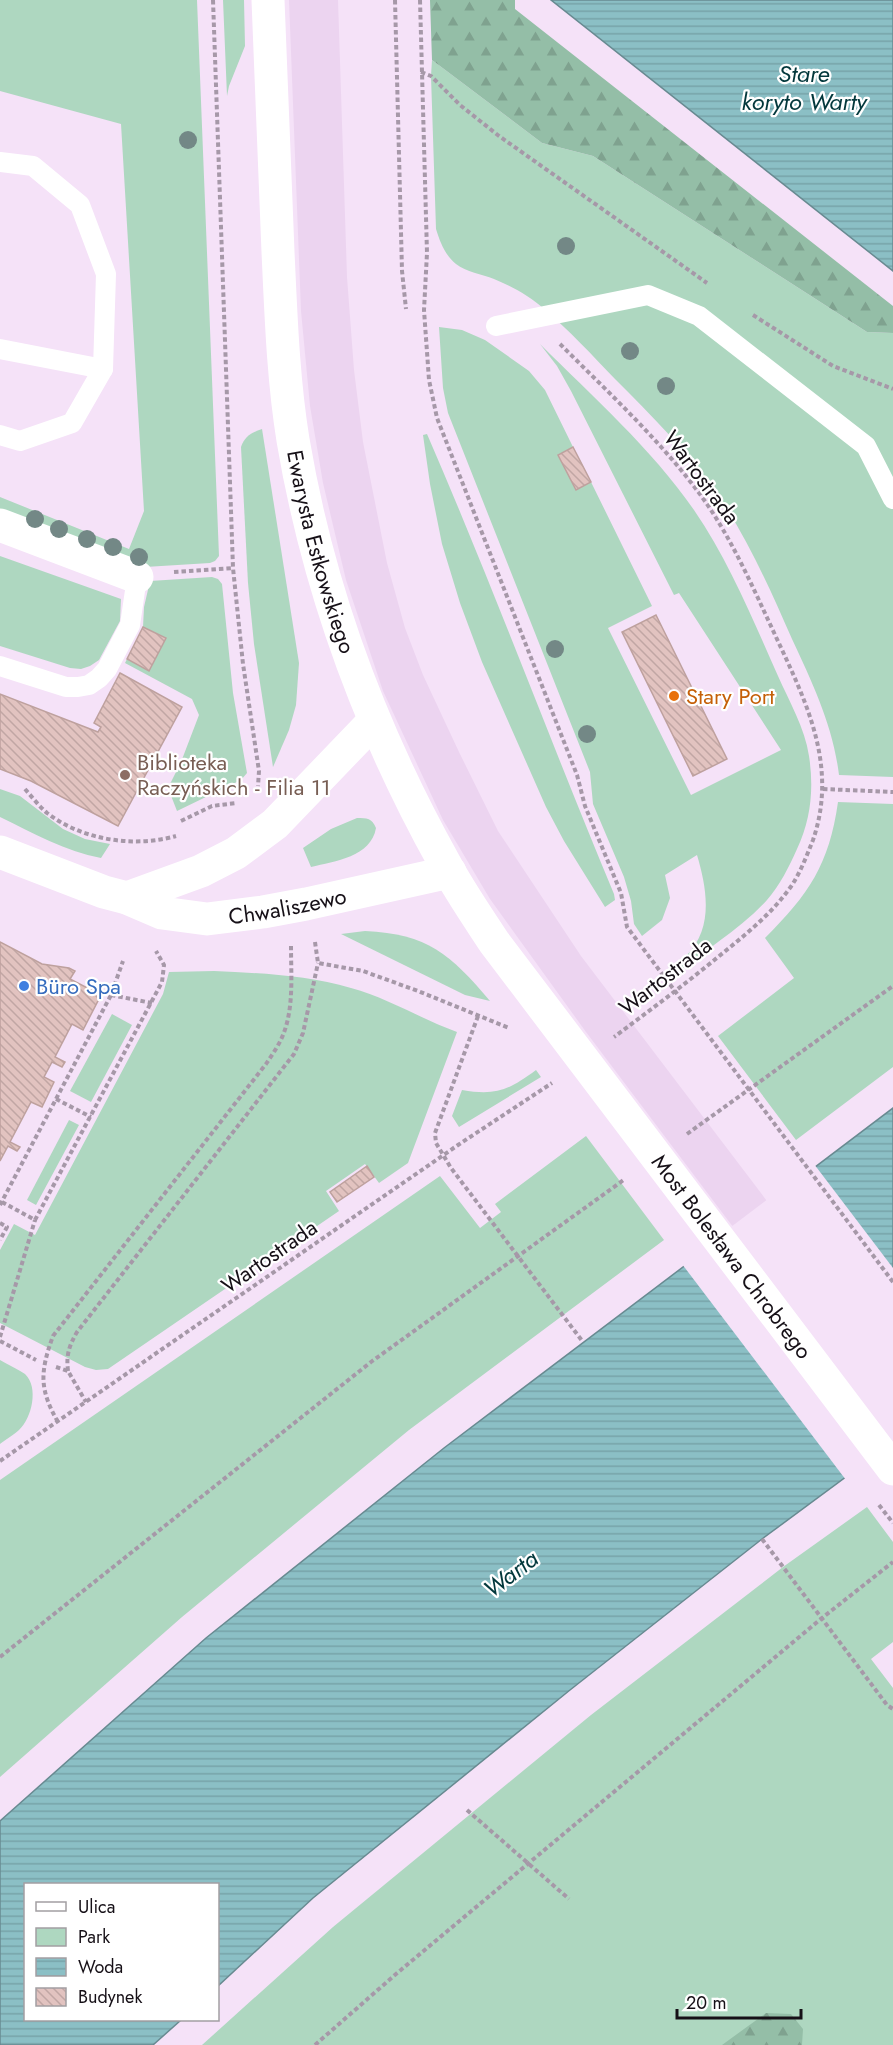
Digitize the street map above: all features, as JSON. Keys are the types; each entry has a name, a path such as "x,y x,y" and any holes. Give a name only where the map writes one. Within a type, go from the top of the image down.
{"street":[{"name":"Ewarysta Estkowskiego","path":"268,0 284,368 293,439 305,503 330,598 374,721 411,800 450,872 494,942 572,1043"},
{"path":"0,525 137,577"},
{"path":"127,898 201,871 236,853 257,838 275,824 374,721"},
{"name":"Chwaliszewo","path":"0,852 162,913 207,919 306,904 450,872"},
{"name":"Most Bolesława Chrobrego","path":"572,1043 893,1469"}],"lane":[{"path":"0,162 33,166 80,205 106,274 103,369 72,423 20,441 0,435"},
{"path":"496,326 648,295 699,316 866,446 893,499"},
{"path":"0,349 103,369"},
{"path":"0,666 66,687 89,685 107,669 130,625 137,577"}],"path":[{"path":"213,0 233,568 243,664 259,771 258,787 252,792"},
{"path":"395,0 402,271 406,309"},
{"path":"420,0 427,253 424,310 429,381 437,418 577,775 585,806 618,885 627,927 893,1282"},
{"path":"422,72 430,76 460,105 498,135 708,283"},
{"path":"745,310 834,366 893,389"},
{"name":"Wartostrada","path":"534,318 650,434 716,518 750,580 804,698 819,749 823,789 819,823 807,856 793,883 777,906 759,924 605,1044"},
{"path":"169,572 233,568"},
{"path":"25,789 46,812 66,825 87,834 130,841 148,841 177,836"},
{"path":"823,789 893,792"},
{"path":"182,821 212,806 240,803 233,808"},
{"path":"86,1402 68,1371 66,1357 76,1332 294,1054 303,1033 318,963 313,925 306,904"},
{"path":"35,1220 1,1204 111,995 123,961"},
{"path":"318,963 363,971 478,1016 435,1133 436,1143 451,1168 583,1342"},
{"path":"58,1422 47,1403 43,1383 47,1351 52,1336 266,1064 283,1035 290,1004 291,964"},
{"path":"36,1360 0,1339 35,1220 152,1003 162,982 164,965"},
{"path":"682,1138 893,986"},
{"path":"111,995 152,1003"},
{"name":"Wartostrada","path":"0,1461 443,1155 557,1080"},
{"path":"56,1099 91,1117"},
{"path":"0,1657 371,1362 633,1173"},
{"path":"0,1223 7,1227 0,1240"},
{"path":"56,1367 68,1371"},
{"path":"762,1539 858,1669 887,1705 893,1709"},
{"path":"315,2045 396,1974 822,1618 893,1562"},
{"path":"467,1810 569,1899"}],"shaded area":[{"path":"289,0 338,0 347,277 354,370 363,442 387,563 405,628 423,675 498,831 581,956 893,1367 893,1439 586,1032 490,899 443,820 383,691 346,580 323,483 310,406 301,311"}],"green space":[{"path":"0,0 197,0 219,556 210,563 145,567 0,511 0,497 129,549 144,511 121,124 0,91"},
{"path":"223,0 244,0 245,46 227,96"},
{"path":"430,0 515,0 515,9 893,306 893,333 867,332 593,156 542,143 432,60"},
{"path":"432,60 542,143 593,156 867,332 893,333 893,777 839,775 827,722 807,672 749,546 706,478 655,420 539,304 507,285 460,267 446,252 436,229"},
{"path":"439,327 462,330 485,340 529,371 545,390 573,447 558,455 576,489 591,482 652,606 608,628 691,795 781,750 679,593 674,595 571,391 557,366 540,344 601,403 659,465 707,529 740,591 804,735 810,768 810,804 802,838 780,882 756,911 673,978 667,970 682,960 695,945 704,921 705,895 697,855 665,875 670,898 662,920 642,936 634,924 631,901 624,877 593,804 590,772 448,413 443,388"},
{"path":"262,429 299,663 296,705 289,730 273,767 254,644 248,583 241,447 249,435"},
{"path":"427,434 614,894 615,900 605,907 546,807 482,662 460,603 442,544 423,435"},
{"path":"0,556 121,599 120,621 99,660 81,669 70,668 0,646"},
{"path":"212,577 218,579 222,584 233,693 247,773 241,780 177,811 168,788 181,762 199,715 192,699 125,663 127,659 149,671 165,638 143,627 144,607 150,581"},
{"path":"0,789 20,796 63,829 85,839 110,844 101,858 88,855 49,841 0,817"},
{"path":"838,802 893,804 893,1067 796,1140 718,1036 794,978 765,938 794,907 815,877 829,844"},
{"path":"357,818 369,819 376,828 373,838 367,845 360,852 341,860 311,867 303,848 331,829"},
{"path":"365,931 405,937 436,949 462,971 490,1001 465,995 341,934"},
{"path":"214,971 283,975 334,984 378,997 457,1032 408,1163 379,1183 365,1164 326,1191 339,1211 108,1369 96,1370 85,1367 0,1323 0,1250 14,1224 35,1235 163,994 169,972"},
{"path":"112,1014 132,1025 91,1102 70,1091"},
{"path":"536,1070 541,1077 459,1127 452,1116 462,1090 493,1092 502,1090"},
{"path":"69,1120 79,1125 36,1205 27,1200"},
{"path":"586,1136 664,1240 409,1430 182,1617 0,1777 0,1480 440,1176 480,1228 501,1212 495,1204"},
{"path":"0,1360 25,1374 33,1394 24,1425 0,1444"},
{"path":"867,1507 893,1542 893,1642 871,1659 893,1688 893,2045 202,2045 333,1927 591,1715 783,1567"},
{"path":"766,2013 791,2014 803,2029 802,2045 722,2045"}],"water":[{"name":"Stare koryto Warty","path":"551,0 893,0 893,271"},
{"name":"Warta","path":"893,1108 893,1442 762,1539 570,1690 313,1898 219,1985 219,1883 24,1883 24,2021 180,2021 153,2045 0,2045 0,1821 206,1638 444,1448"}],"pier":[{"path":"814,1164 893,1268 893,1445 846,1480 682,1264"}],"building":[{"path":"573,447 591,482 576,490 558,455"},
{"name":"Stary Port","path":"656,615 727,759 693,776 622,632"},
{"path":"143,627 166,638 149,671 127,659"},
{"path":"120,673 182,707 118,826 31,781 0,769 0,694 98,732 101,727 94,723"},
{"path":"0,942 42,964 75,971 70,979 101,995 83,1030 72,1024 55,1057 65,1062 62,1067 52,1062 44,1077 54,1082 42,1107 31,1102 10,1142 20,1147 17,1151 8,1146 0,1161"},
{"path":"367,1166 374,1177 337,1202 330,1192"}],"place":[{"name":"Stary Port","path":"674,696"},
{"name":"Biblioteka Raczyńskich - Filia 11","path":"125,775"},
{"name":"Büro Spa","path":"24,986"}]}
